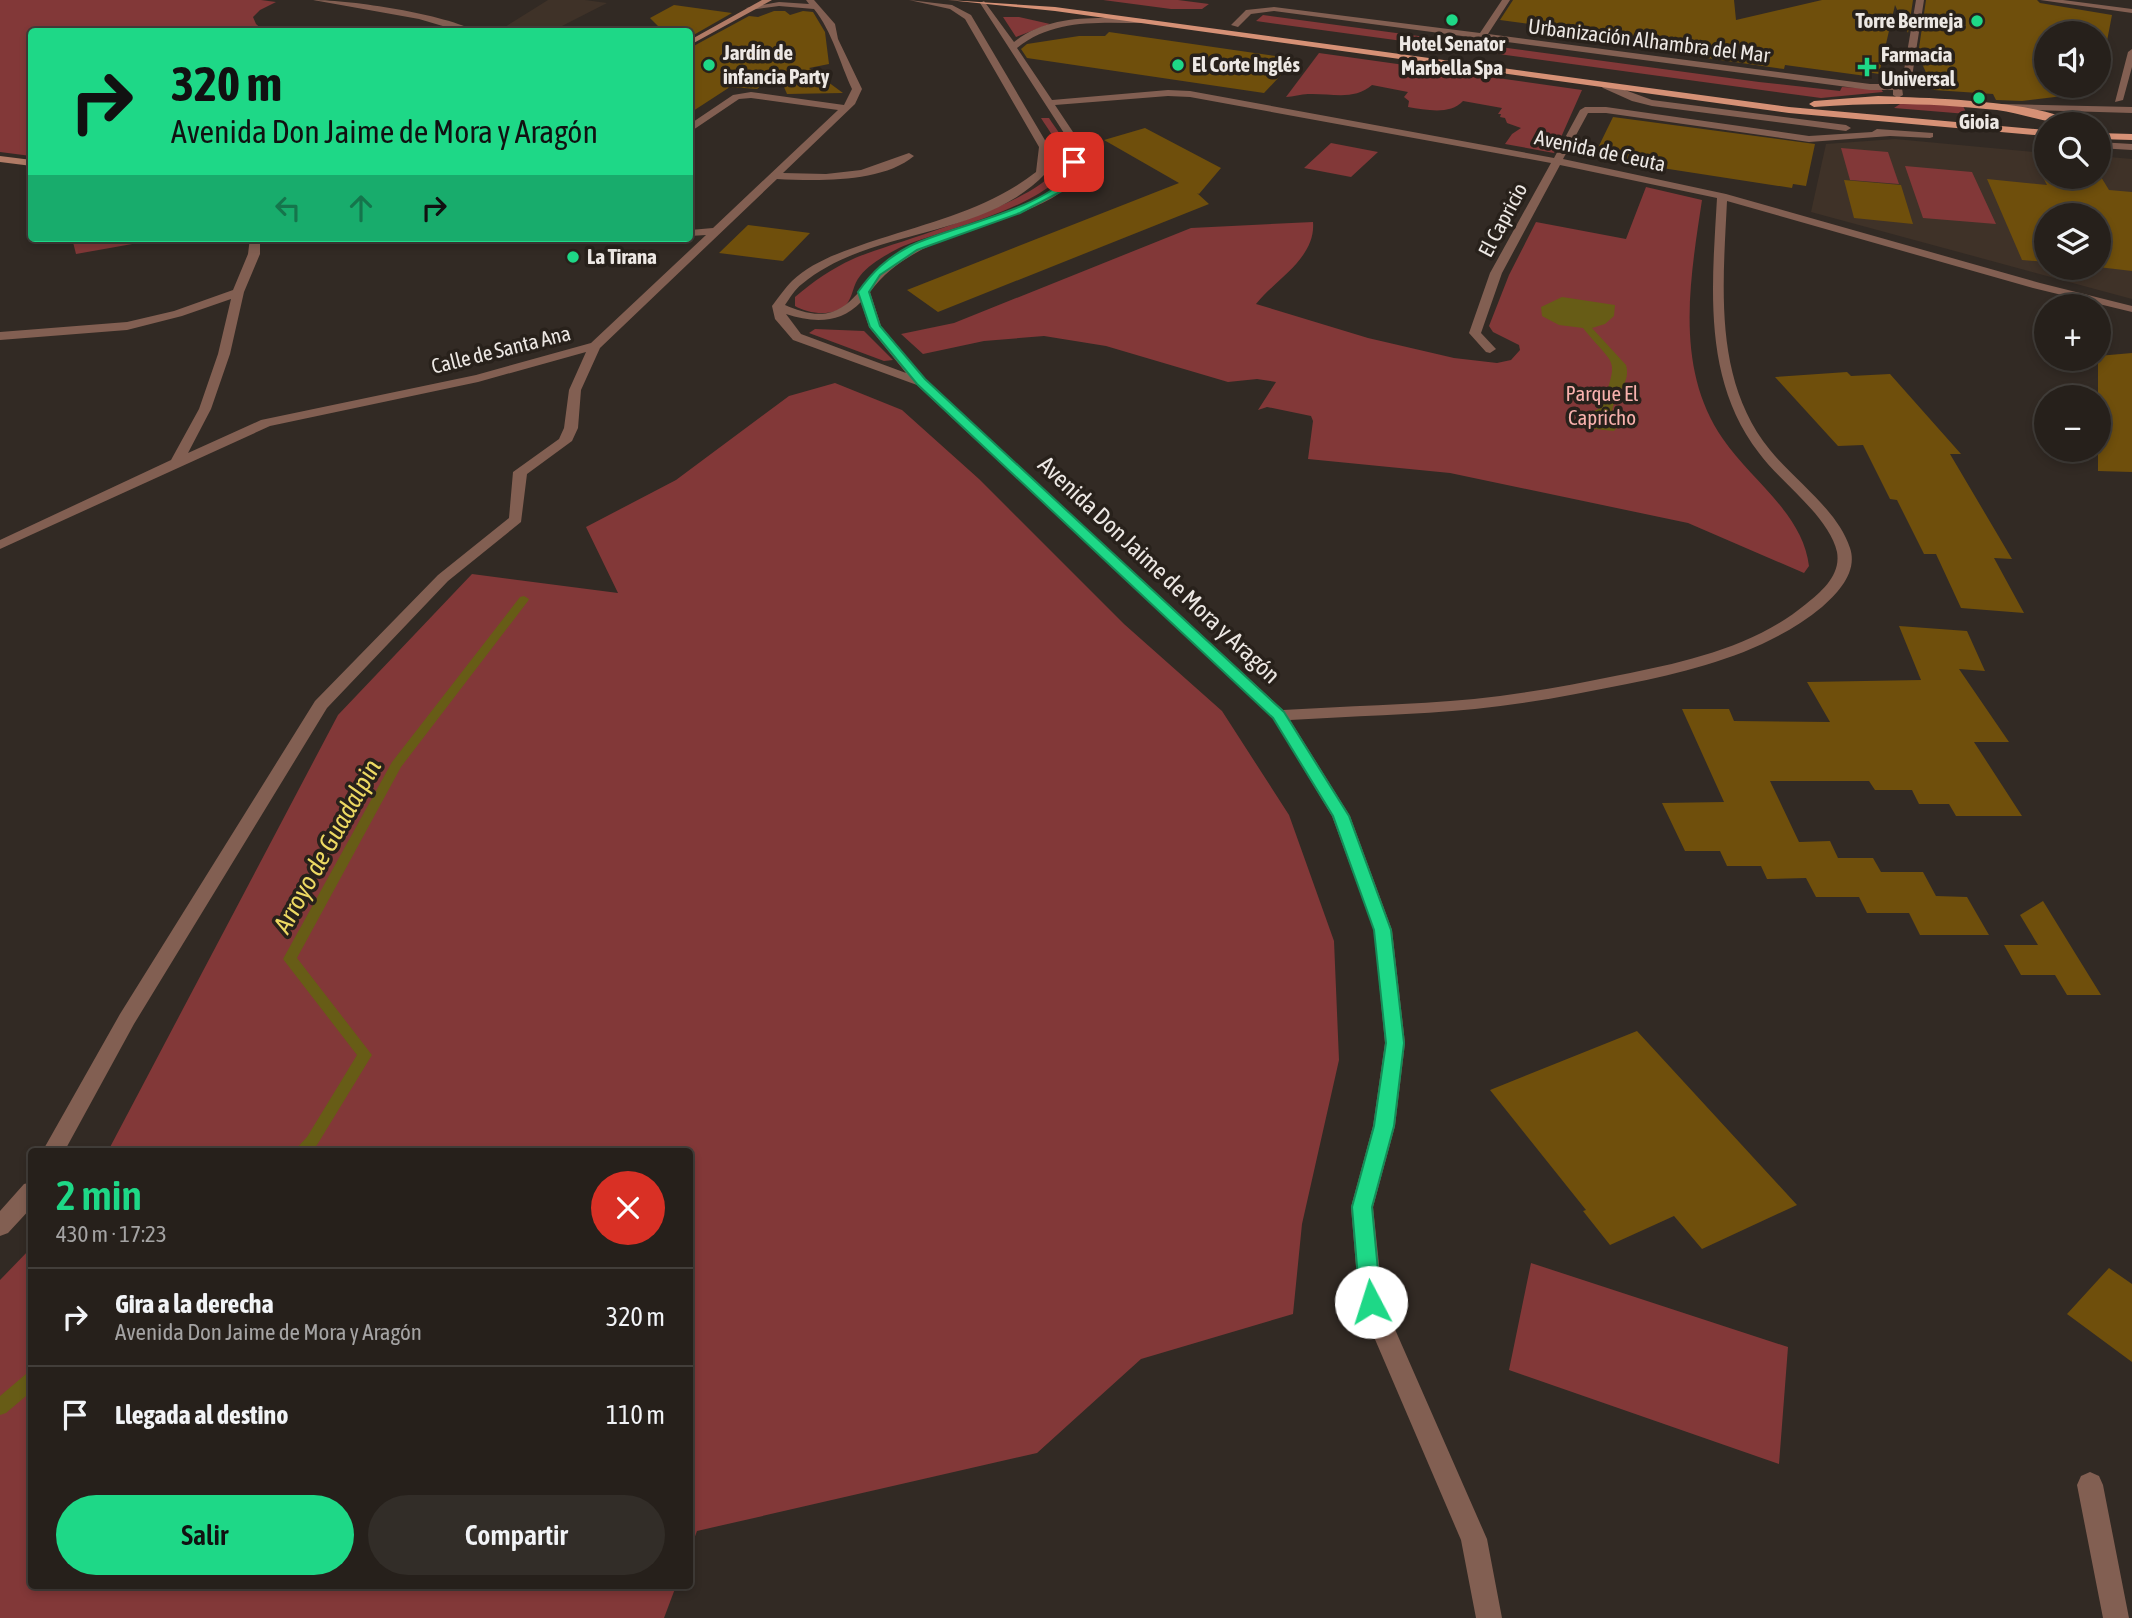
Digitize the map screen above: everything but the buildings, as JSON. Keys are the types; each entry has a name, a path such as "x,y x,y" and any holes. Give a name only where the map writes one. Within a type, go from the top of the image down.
{"main road":[{"path":"693,41 768,0"},
{"path":"952,0 1055,9 1606,86 1891,120 2034,132"},
{"path":"1050,0 1814,104 1891,120 1930,135 2034,143"},
{"path":"1814,104 1903,100 2001,107 2034,113"},
{"path":"1886,134 1891,120 1887,105 1903,100"},
{"path":"1891,120 2034,124"},
{"path":"2111,127 2132,128"},
{"path":"2111,136 2132,137"},
{"path":"0,159 28,162"},
{"path":"0,168 28,172"}],"street":[{"path":"317,0 420,17 460,28"},
{"path":"913,0 952,7 968,17 1044,147 1041,173 1018,194 832,261 799,283 778,306 803,316 836,315 856,304 876,273 914,248 1017,211 1059,189 1071,176 1078,147 983,2"},
{"path":"1482,37 1506,0"},
{"path":"1903,100 1896,93 1897,87 1906,83 1920,0"},
{"path":"2044,0 2132,11"},
{"path":"693,126 736,97 751,95 846,108 857,89 834,39 831,24 813,4 779,4 750,8"},
{"name":"Urbanización Alhambra del Mar","path":"1235,25 1249,12 1274,9 1870,87 1897,87"},
{"path":"1013,47 1022,37 1055,25 1143,21"},
{"path":"2118,100 2132,52"},
{"path":"1606,86 1634,99 1652,103 1886,134 1930,135"},
{"name":"Avenida de Ceuta","path":"1050,103 1168,93 1190,94 1557,160 1722,196 2037,286 2132,309"},
{"path":"2079,108 2118,100 2132,108"},
{"path":"2001,107 2132,108"},
{"name":"Calle de Santa Ana","path":"0,545 266,423 478,377 595,346 846,108"},
{"name":"El Capricio","path":"1490,349 1475,333 1496,273 1585,110 1606,110 1808,139 1886,134"},
{"path":"2111,146 2132,147"},
{"path":"775,176 837,176 896,164 909,156"},
{"path":"1279,715 1499,701 1588,687 1679,668 1713,657 1796,620 1835,587 1845,567 1843,548 1830,527 1762,449 1727,384 1719,336 1722,196"},
{"path":"693,233 718,230"},
{"path":"176,463 205,409 224,354 238,292 254,254 255,242"},
{"path":"0,337 127,327 178,314 238,292"},
{"name":"Avenida Don Jaime de Mora y Aragón","path":"864,292 875,327 921,382 1279,715 1341,816 1383,930 1395,1043 1384,1126 1362,1207 1371,1302 1474,1539 1489,1618"},
{"name":"Avenida Don Jaime de Mora y Aragón","path":"778,306 781,319 797,337 921,382"},
{"path":"55,1148 127,1019 321,705 443,578 516,519 520,472 565,441 571,428 575,390 595,346"},
{"path":"0,1226 28,1195"},
{"path":"2090,1485 2116,1618"}],"shaded area":[{"path":"548,0 607,3 562,26 570,28 505,27"},
{"path":"1895,139 2034,152 2034,189 2111,189 2111,157 2132,159 2132,299 2062,280 2111,280 2111,203 2034,203 2034,272 1811,212 1826,144"},
{"path":"1562,297 1615,305 1614,316 1605,324 1592,328 1626,365 1626,379 1613,409 1612,416 1619,425 1614,431 1595,429 1581,421 1582,417 1602,407 1611,378 1611,363 1583,328 1559,325 1542,316 1541,307"}],"green space":[{"path":"0,0 276,2 253,17 261,28 28,28 28,156 0,152"},
{"path":"1103,0 1178,0 1209,4 1202,9 1171,9"},
{"path":"1263,15 1759,82 1840,91 1842,87 1881,89 1883,92 1821,98 1256,21"},
{"path":"1003,17 1019,17 1050,24 1016,37"},
{"path":"1319,53 1582,90 1554,153 1505,144 1512,134 1521,128 1500,117 1501,114 1498,114 1502,108 1463,101 1445,110 1408,107 1409,101 1404,97 1408,92 1372,85 1350,95 1308,94 1286,97"},
{"path":"1900,104 1963,106 1967,114 1894,108"},
{"path":"1041,118 1049,118 1063,138 1068,155 1060,177 1043,191 994,215 899,248 864,272 848,302 841,309 821,313 795,306 795,297 845,263 1000,206 1028,192 1049,177 1059,162 1059,150"},
{"path":"1331,143 1378,152 1351,177 1304,168"},
{"path":"1841,148 1888,152 1899,184 1850,180"},
{"path":"1905,166 1972,172 1996,224 1923,218"},
{"name":"Parque El Capricho","path":"1646,187 1702,200 1690,292 1692,353 1697,383 1708,412 1723,439 1774,498 1797,530 1805,547 1809,566 1804,573 1688,523 1450,473 1308,459 1313,421 1311,416 1267,407 1258,410 1276,382 1257,379 1228,382 1106,346 1044,336 984,341 923,354 901,334 954,323 1191,228 1313,222 1312,235 1302,257 1256,304 1368,338 1454,358 1497,363 1511,360 1520,350 1519,345 1493,332 1489,326 1509,275 1536,222 1626,239"},
{"path":"73,242 144,242 76,254"},
{"path":"815,329 864,331 893,360 884,361 809,333"},
{"path":"835,383 902,410 979,479 1124,624 1222,711 1289,815 1334,941 1339,1060 1302,1224 1293,1314 1141,1359 1037,1453 697,1531 693,1542 693,1148 110,1148 338,715 472,574 618,593 586,527 676,480 789,396"},
{"path":"28,1251 28,1589 675,1589 664,1618 0,1618 0,1280"},
{"path":"1531,1263 1788,1347 1779,1464 1509,1370"}],"waterway":[{"name":"Arroyo de Guadalpin","path":"304,1148 312,1141 365,1055 290,959 396,765 524,599"},
{"name":"Arroyo de Guadalpin","path":"0,1407 28,1383"}],"place":[{"name":"Hotel Senator Marbella Spa","path":"1452,20"},
{"name":"Torre Bermeja","path":"1977,21"},
{"name":"Jardín de infancia Party","path":"709,65"},
{"name":"El Corte Inglés","path":"1178,65"},
{"name":"Farmacia Universal","path":"1867,67"},
{"name":"Gioia","path":"1979,98"},
{"name":"La Tirana","path":"573,257"}],"route":[{"path":"1074,162 1071,176 1059,189 1017,211 914,248 876,273 864,292 875,327 921,382 1279,715 1341,816 1383,930 1395,1043 1384,1126 1362,1207 1371,1302"}]}
